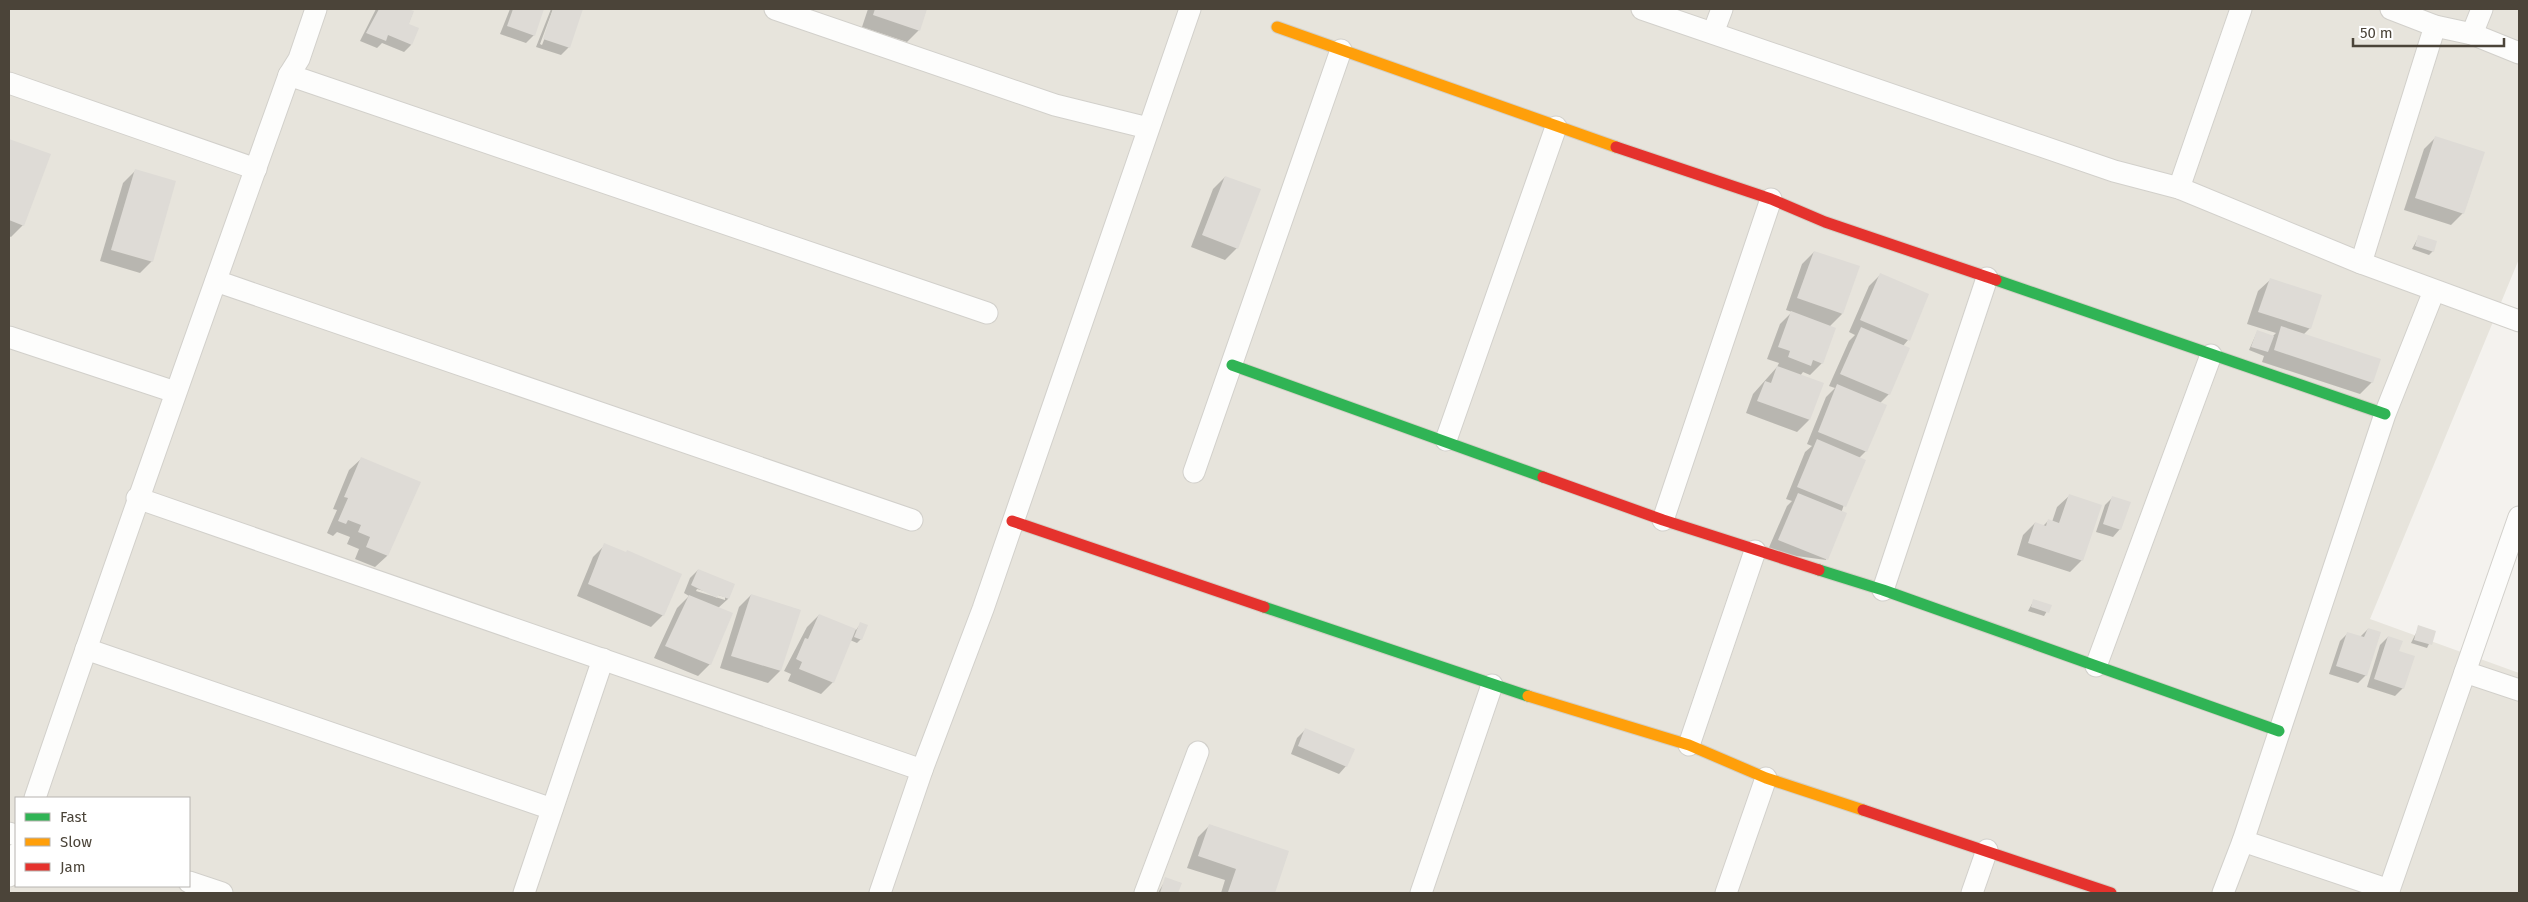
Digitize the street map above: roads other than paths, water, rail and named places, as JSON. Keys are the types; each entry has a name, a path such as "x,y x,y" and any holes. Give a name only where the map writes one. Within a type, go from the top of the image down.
{"street":[{"path":"35,797 137,498 289,75 299,59 316,9"},
{"path":"775,9 1055,105 1148,128"},
{"path":"880,893 922,770 983,609 1190,9"},
{"path":"1642,9 2114,171 2179,188 2361,264 2519,321"},
{"path":"1713,33 1722,9"},
{"path":"2179,188 2241,9"},
{"path":"2391,9 2435,26 2472,34 2519,52"},
{"path":"2472,34 2482,9"},
{"path":"2361,264 2435,26"},
{"path":"1277,27 1556,126 1771,199 1825,222 2385,414"},
{"path":"1194,472 1341,50"},
{"path":"289,75 987,312"},
{"path":"9,82 256,169"},
{"path":"1446,440 1556,126"},
{"path":"1663,520 1771,199"},
{"path":"1883,590 1987,278"},
{"path":"216,281 912,520"},
{"path":"2223,893 2244,841 2385,414 2434,291"},
{"path":"9,337 176,392"},
{"path":"2096,666 2211,355"},
{"path":"1232,365 1446,440 1663,520 1756,552 1883,590 2279,731"},
{"path":"137,498 922,770"},
{"path":"2244,841 2388,892 2519,517"},
{"path":"1012,521 1492,685 1689,745 1766,778 1987,850 2111,893"},
{"path":"1689,745 1756,552"},
{"path":"86,649 552,809"},
{"path":"524,893 603,659"},
{"path":"2465,672 2519,690"},
{"path":"1421,893 1492,685"},
{"path":"1145,893 1198,752"},
{"path":"1726,893 1766,778"},
{"path":"1972,893 1987,850"},
{"path":"9,876 15,857"},
{"path":"190,882 222,893"}]}
